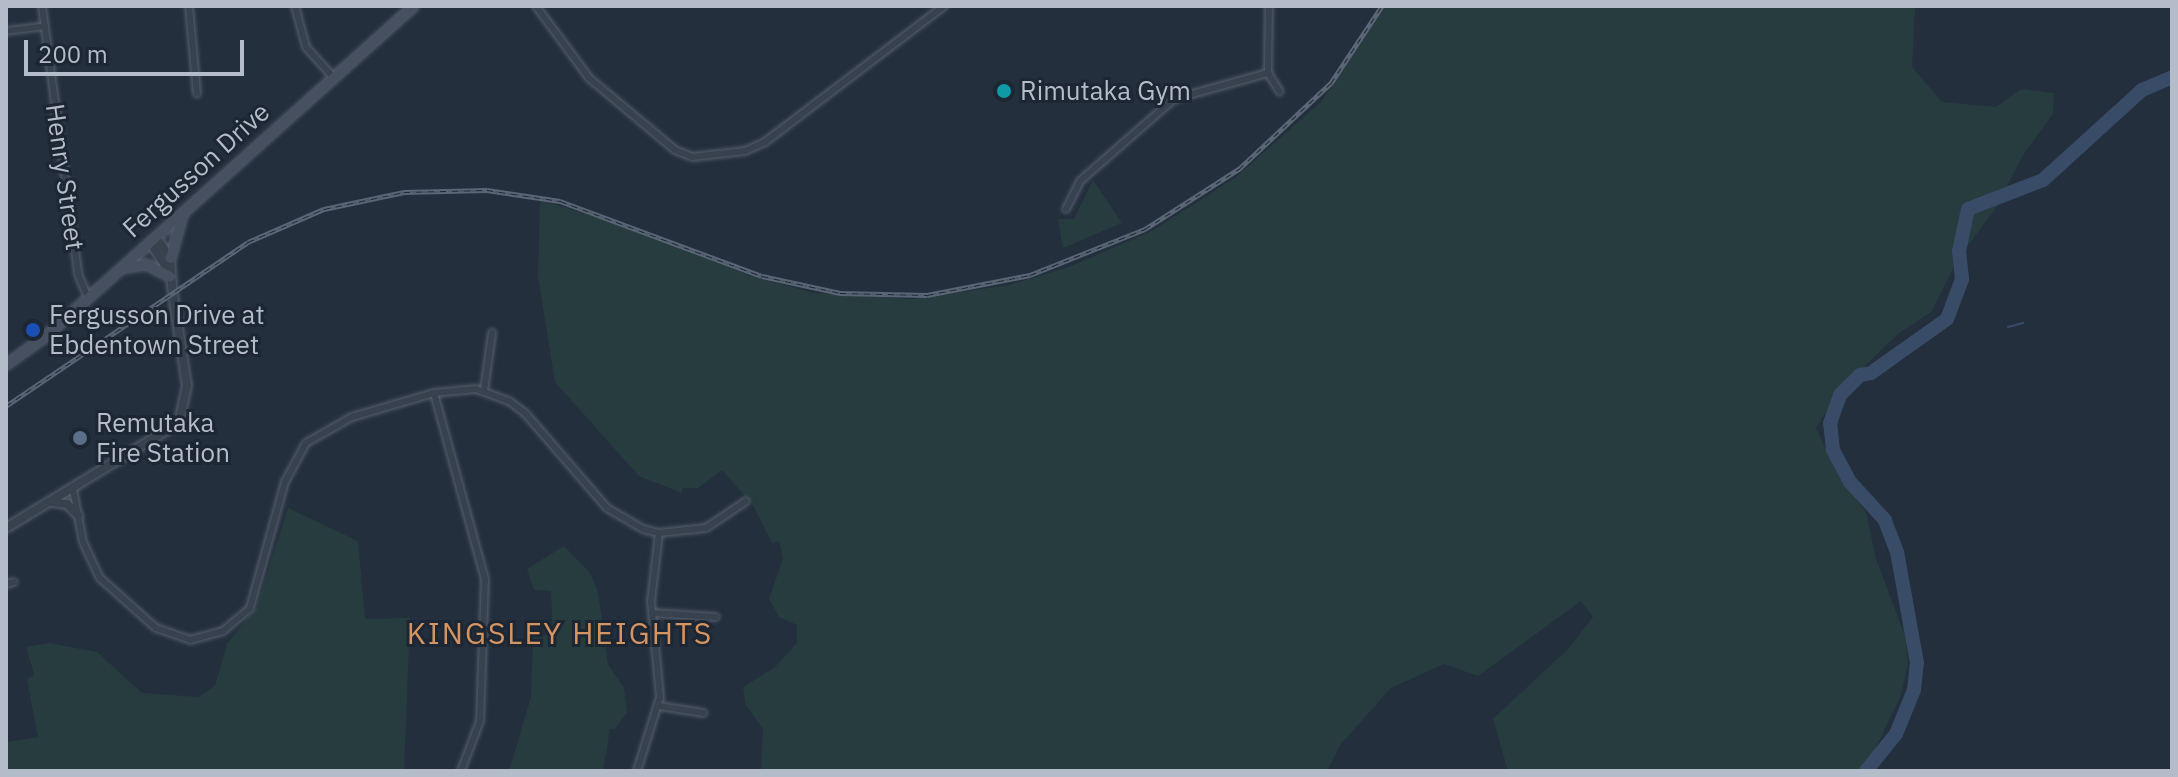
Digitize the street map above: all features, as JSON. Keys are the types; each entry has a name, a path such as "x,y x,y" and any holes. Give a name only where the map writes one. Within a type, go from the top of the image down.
{"main road":[{"name":"Fergusson Drive","path":"6,364 88,298 413,6"},
{"path":"170,258 183,212"},
{"path":"122,268 146,264 170,273"}],"street":[{"name":"Henry Street","path":"42,6 78,274 88,298"},
{"path":"189,6 197,94"},
{"path":"295,6 306,47 332,76"},
{"path":"536,6 589,78 675,150 692,157 745,151 765,142 944,6"},
{"path":"1269,6 1268,73 1280,92"},
{"path":"6,31 45,26"},
{"path":"1066,209 1080,181 1174,99 1268,73"},
{"path":"6,528 179,423 187,386 170,258 153,240"},
{"path":"153,240 170,273"},
{"path":"484,391 492,333"},
{"path":"73,489 95,570 131,608 179,638 212,636 234,625 250,608 285,482 306,443 352,417 434,393 484,391 525,413 610,510 631,524 659,533 706,528 746,501"},
{"path":"434,393 485,579 480,721 461,771"},
{"path":"51,502 67,504 78,515"},
{"path":"637,771 659,706 652,613 659,533"},
{"path":"652,613 716,617"},
{"path":"659,706 703,713"}],"green space":[{"path":"1385,6 1915,6 1912,67 1942,102 1996,107 2021,89 2054,93 2053,114 2023,155 1996,208 1957,260 1931,312 1898,334 1840,390 1816,428 1840,478 1866,512 1876,559 1905,636 1908,663 1901,695 1870,760 1857,771 1508,771 1493,719 1568,649 1593,617 1581,601 1478,676 1444,664 1391,688 1340,745 1327,771 761,771 763,729 746,705 743,687 774,668 797,643 797,625 779,617 769,599 783,558 779,541 772,543 754,507 722,470 698,488 682,488 682,493 639,476 555,382 538,276 540,200 634,229 754,277 814,293 914,299 1009,285 1069,267 1152,231 1236,177 1321,102"},
{"path":"1093,180 1122,223 1063,248 1058,219 1074,219"},
{"path":"288,508 358,541 365,619 410,618 404,771 6,771 6,742 38,737 27,680 34,674 26,647 49,643 97,652 142,693 198,697 215,686 227,644 257,606"},
{"path":"564,546 590,573 598,592 608,664 624,688 627,712 615,729 610,729 603,771 509,771 531,697 533,637 553,635 551,591 534,590 527,569"}],"waterway":[{"path":"1866,771 1896,734 1914,690 1917,663 1897,552 1885,520 1850,482 1833,450 1830,423 1840,395 1860,375 1871,373 1947,319 1962,279 1959,251 1968,209 2043,180 2142,90 2172,77"},
{"path":"2008,327 2023,323"}],"railway":[{"path":"6,406 248,242 324,209 404,192 487,190 560,201 762,276 840,293 927,295 1030,275 1145,229 1239,169 1331,83 1382,6"}],"place":[{"name":"Rimutaka Gym","path":"1004,91"},
{"name":"Fergusson Drive at Ebdentown Street","path":"33,330"},
{"name":"Remutaka Fire Station","path":"80,438"}],"district":[{"name":"KINGSLEY HEIGHTS","path":"560,633"}]}
